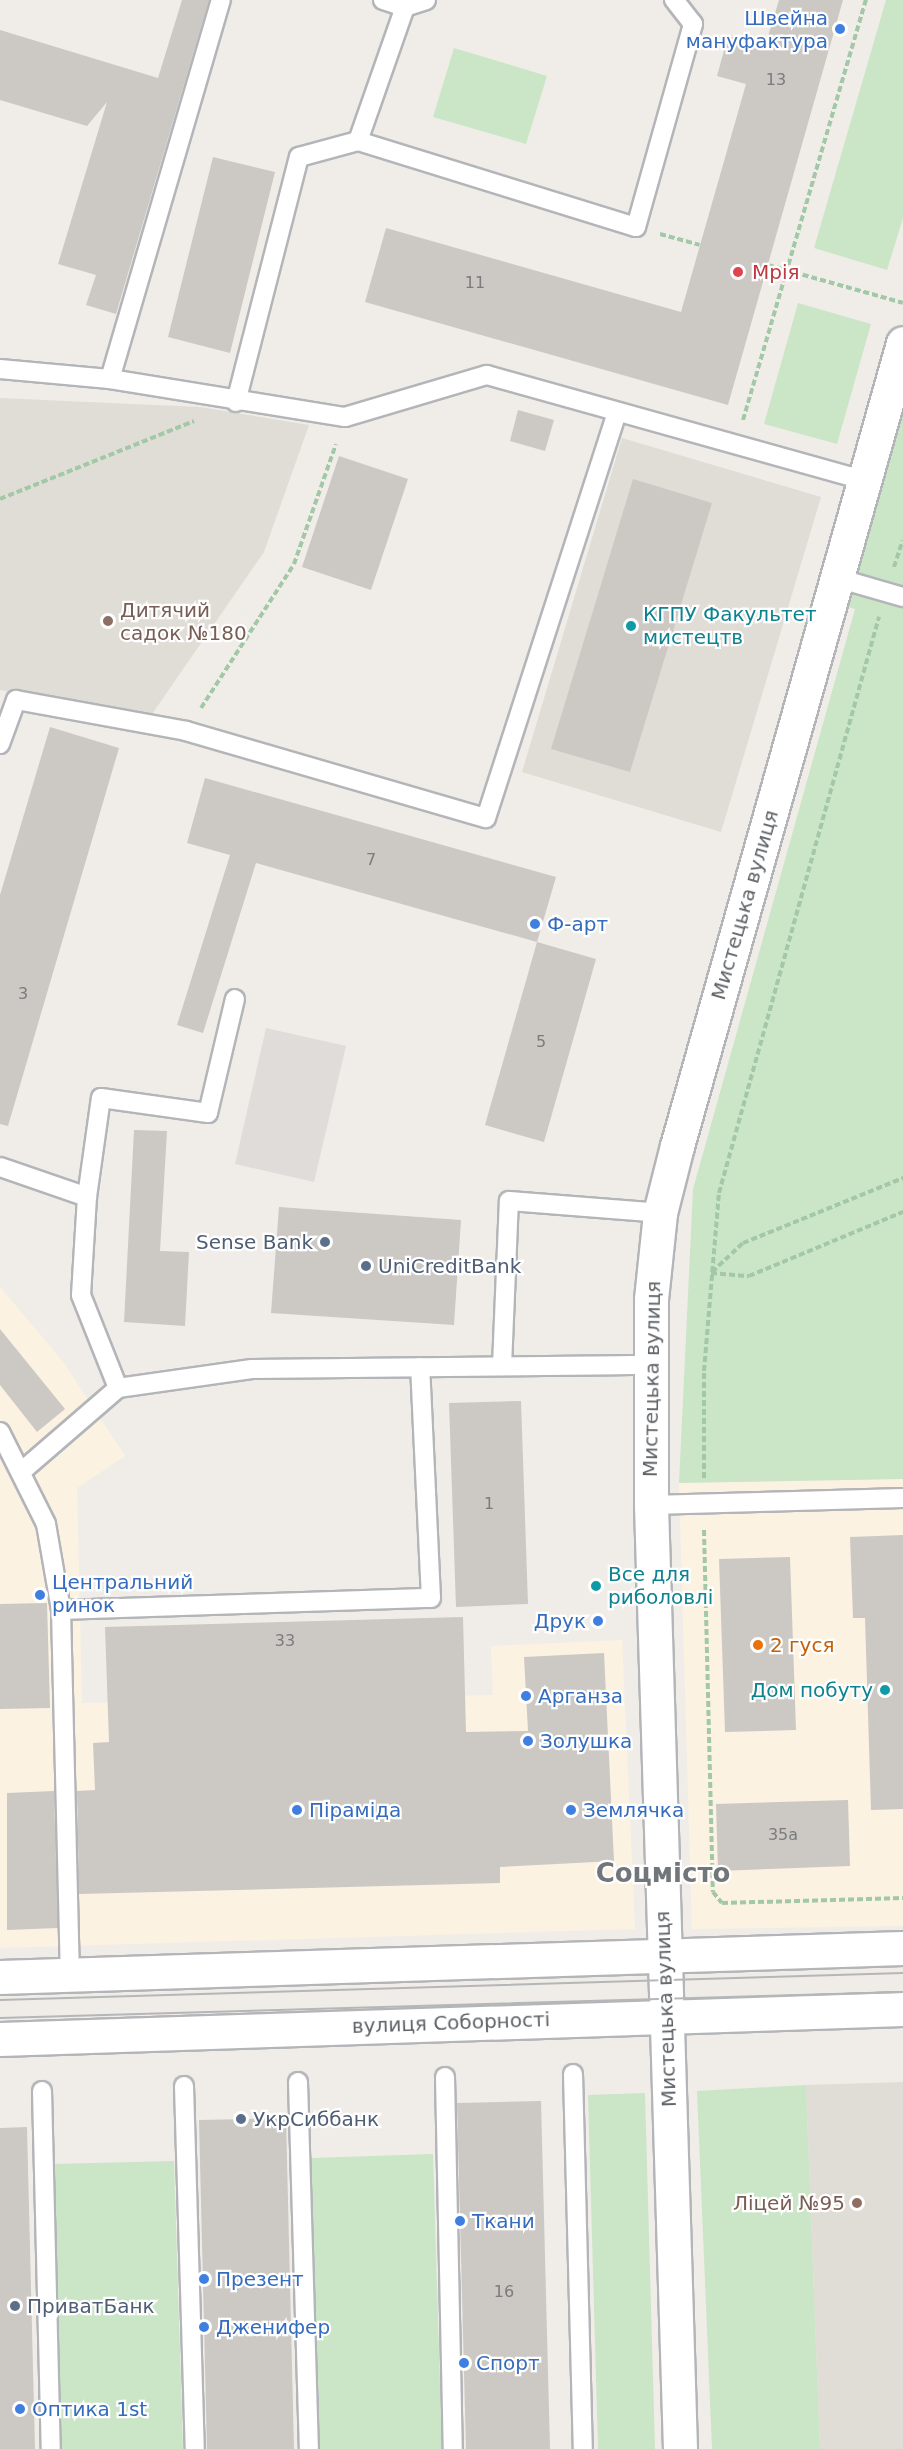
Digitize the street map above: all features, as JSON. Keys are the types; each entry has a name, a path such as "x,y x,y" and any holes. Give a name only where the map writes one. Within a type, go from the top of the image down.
{"street":[{"name":"Мистецька вулиця","path":"680,2449 651,1505 649,1365 660,1213 903,343"},
{"path":"0,1977 903,1948"},
{"name":"вулиця Соборності","path":"0,2039 903,2009"}],"lane":[{"path":"110,379 220,0"},
{"path":"383,0 405,7 426,0"},
{"path":"236,402 299,157 358,141 636,227 693,24 674,0"},
{"path":"358,141 405,7"},
{"path":"0,369 110,379 236,402 345,417 487,375 864,480"},
{"path":"0,744 16,700 186,731 486,818 617,413"},
{"path":"837,578 895,595"},
{"path":"118,1388 81,1295 87,1197 101,1098 208,1113 235,999"},
{"path":"0,1167 87,1197"},
{"path":"502,1366 509,1201 660,1213"},
{"path":"22,1471 118,1388 252,1369 649,1365"},
{"path":"61,1610 431,1598 420,1367"},
{"path":"0,1432 22,1471 46,1524 61,1610 70,1974"},
{"path":"651,1505 903,1498"},
{"path":"573,2074 583,2449"},
{"path":"445,2077 453,2449"},
{"path":"298,2082 309,2449"},
{"path":"184,2086 195,2449"},
{"path":"42,2091 51,2449"}],"path":[{"path":"736,444 866,0"},
{"path":"636,227 700,245"},
{"path":"768,265 903,303"},
{"path":"0,499 236,402"},
{"path":"186,731 294,564 345,417"},
{"path":"903,540 895,595 719,1193 711,1273 704,1504 713,1892 722,1903 903,1898"},
{"path":"711,1273 743,1244 903,1178"},
{"path":"711,1273 749,1276 903,1212"}],"shaded area":[{"name":"Дитячий садок №180","path":"0,398 200,407 309,425 264,552 150,717 0,690"},
{"path":"622,438 821,497 721,832 522,772"},
{"path":"266,1028 346,1046 314,1182 235,1164"},
{"path":"0,1287 64,1363 125,1456 77,1488 82,1703 493,1695 491,1646 622,1640 635,1929 0,1948"},
{"path":"903,1479 903,1926 692,1929 679,1483"},
{"name":"Ліцей №95","path":"903,2082 903,2449 820,2449 806,2085"}],"green space":[{"path":"886,0 903,0 903,218 887,270 814,248"},
{"path":"454,48 547,76 526,144 433,117"},
{"path":"798,303 871,324 837,444 764,424"},
{"path":"903,343 903,1479 679,1483 693,1189 855,609 830,601"},
{"path":"806,2085 820,2449 712,2449 697,2091"},
{"path":"645,2093 655,2449 598,2449 588,2095"},
{"path":"433,2154 442,2449 320,2449 311,2158"},
{"path":"174,2161 183,2449 62,2449 53,2164"}],"building":[{"path":"182,0 209,0 116,314 86,305 96,275 58,264 107,102 87,126 0,100 0,30 158,78"},
{"path":"779,0 843,0 728,405 365,302 386,228 681,312 746,84 717,76 728,36 765,46"},
{"path":"213,157 275,172 230,353 168,337"},
{"path":"518,410 554,420 545,451 510,441"},
{"path":"339,456 408,479 371,590 302,567"},
{"name":"КГПУ Факультет мистецтв","path":"633,479 712,503 630,772 551,749"},
{"path":"50,727 119,748 8,1126 0,1124 0,895"},
{"path":"205,778 556,877 537,942 256,863 203,1033 177,1025 230,855 187,843"},
{"path":"537,942 596,959 544,1142 485,1125"},
{"path":"134,1130 167,1131 160,1251 189,1252 185,1326 124,1322"},
{"name":"UniCreditBank","path":"279,1207 461,1220 454,1325 271,1313"},
{"path":"0,1329 65,1409 37,1432 0,1385"},
{"path":"521,1401 528,1604 456,1607 449,1403"},
{"path":"903,1535 903,1809 871,1810 865,1618 853,1618 850,1537"},
{"name":"2 гуся","path":"790,1557 796,1730 725,1732 719,1559"},
{"path":"47,1603 50,1708 0,1709 0,1604"},
{"path":"463,1617 466,1732 528,1731 524,1657 604,1653 614,1861 500,1867 500,1883 79,1894 77,1791 95,1790 93,1743 109,1742 105,1627"},
{"path":"54,1791 58,1928 7,1930 7,1793"},
{"path":"848,1800 850,1866 718,1871 716,1804"},
{"path":"541,2101 550,2449 466,2449 457,2103"},
{"path":"286,2118 294,2449 207,2449 199,2120"},
{"path":"27,2127 35,2449 0,2449 0,2128"}],"tram line":[{"path":"0,2000 903,1973"},
{"path":"0,2018 903,1992"}],"place":[{"name":"Швейна мануфактура","path":"840,29"},
{"name":"Мрія","path":"738,272"},
{"name":"Дитячий садок №180","path":"108,621"},
{"name":"КГПУ Факультет мистецтв","path":"631,626"},
{"name":"Ф-арт","path":"535,924"},
{"name":"Sense Bank","path":"325,1242"},
{"name":"UniCreditBank","path":"366,1266"},
{"name":"Все для риболовлі","path":"596,1586"},
{"name":"Центральний ринок","path":"40,1595"},
{"name":"Друк","path":"598,1621"},
{"name":"2 гуся","path":"758,1645"},
{"name":"Дом побуту","path":"885,1690"},
{"name":"Арганза","path":"526,1696"},
{"name":"Золушка","path":"528,1741"},
{"name":"Піраміда","path":"297,1810"},
{"name":"Землячка","path":"571,1810"},
{"name":"УкрСиббанк","path":"241,2119"},
{"name":"Ліцей №95","path":"857,2203"},
{"name":"Ткани","path":"460,2221"},
{"name":"Презент","path":"204,2279"},
{"name":"ПриватБанк","path":"15,2306"},
{"name":"Дженифер","path":"204,2327"},
{"name":"Спорт","path":"464,2363"},
{"name":"Оптика 1st","path":"20,2409"}],"district":[{"name":"Соцмісто","path":"663,1874"}]}
